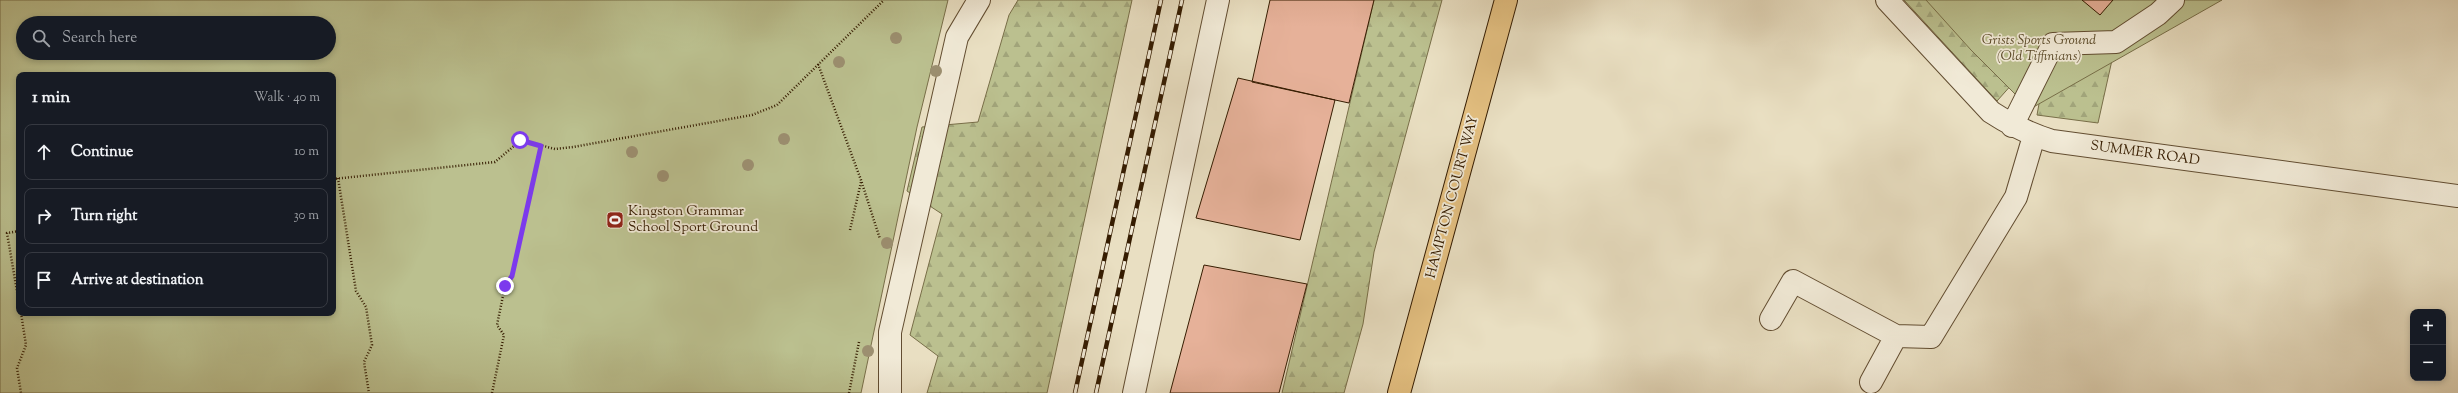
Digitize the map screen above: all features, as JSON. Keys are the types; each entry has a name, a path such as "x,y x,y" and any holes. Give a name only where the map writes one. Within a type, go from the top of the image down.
{"highway":[{"name":"HAMPTON COURT WAY","path":"1399,393 1506,0"}],"street":[{"path":"890,393 890,332 957,37 979,0"},
{"path":"1134,393 1218,0"},
{"name":"SUMMER ROAD","path":"1887,0 1991,112 2012,126 2034,136 2052,141 2458,196"},
{"path":"2012,126 2053,44 2116,42 2158,14 2173,0"},
{"path":"1771,319 1793,281 1896,336 1931,337 2016,197 2034,136"},
{"path":"1871,382 1896,336"}],"path":[{"path":"369,393 364,362 372,345 366,307 356,291 338,178 495,162 520,140 556,149 752,115 777,105 884,0"},
{"path":"818,64 861,180 880,240 878,247"},
{"path":"492,393 504,335 498,324 505,286 512,276 541,146"},
{"path":"850,230 861,180"},
{"path":"16,232 7,233 16,286"},
{"path":"21,316 26,345 17,368 21,393"},
{"path":"849,393 860,339"}],"green space":[{"name":"Kingston Grammar School Sport Ground","path":"0,0 948,0 917,127 861,393 0,393"},
{"path":"1018,0 1132,0 1047,393 927,393 938,356 910,335 942,214 907,191 922,127 978,122 1009,15"},
{"path":"1374,0 1442,0 1374,252 1363,324 1344,393 1282,393"},
{"path":"1904,0 1963,0 2022,73 1997,101"},
{"name":"Grists Sports Ground (Old Tiffinians)","path":"1926,0 2222,0 2030,109 1971,50"},
{"path":"2114,51 2098,123 2037,115 2044,76"}],"building":[{"path":"1270,0 1374,0 1349,103 1252,82"},
{"path":"2082,0 2113,0 2100,15"},
{"path":"1238,78 1335,100 1300,240 1196,218"},
{"path":"1204,265 1307,284 1279,393 1170,393"}],"railway":[{"path":"1075,393 1161,0"},
{"path":"1096,393 1182,0"}],"place":[{"name":"Kingston Grammar School Sport Ground","path":"615,220"}],"route":[{"path":"505,286 512,276 541,146 520,140"}]}
